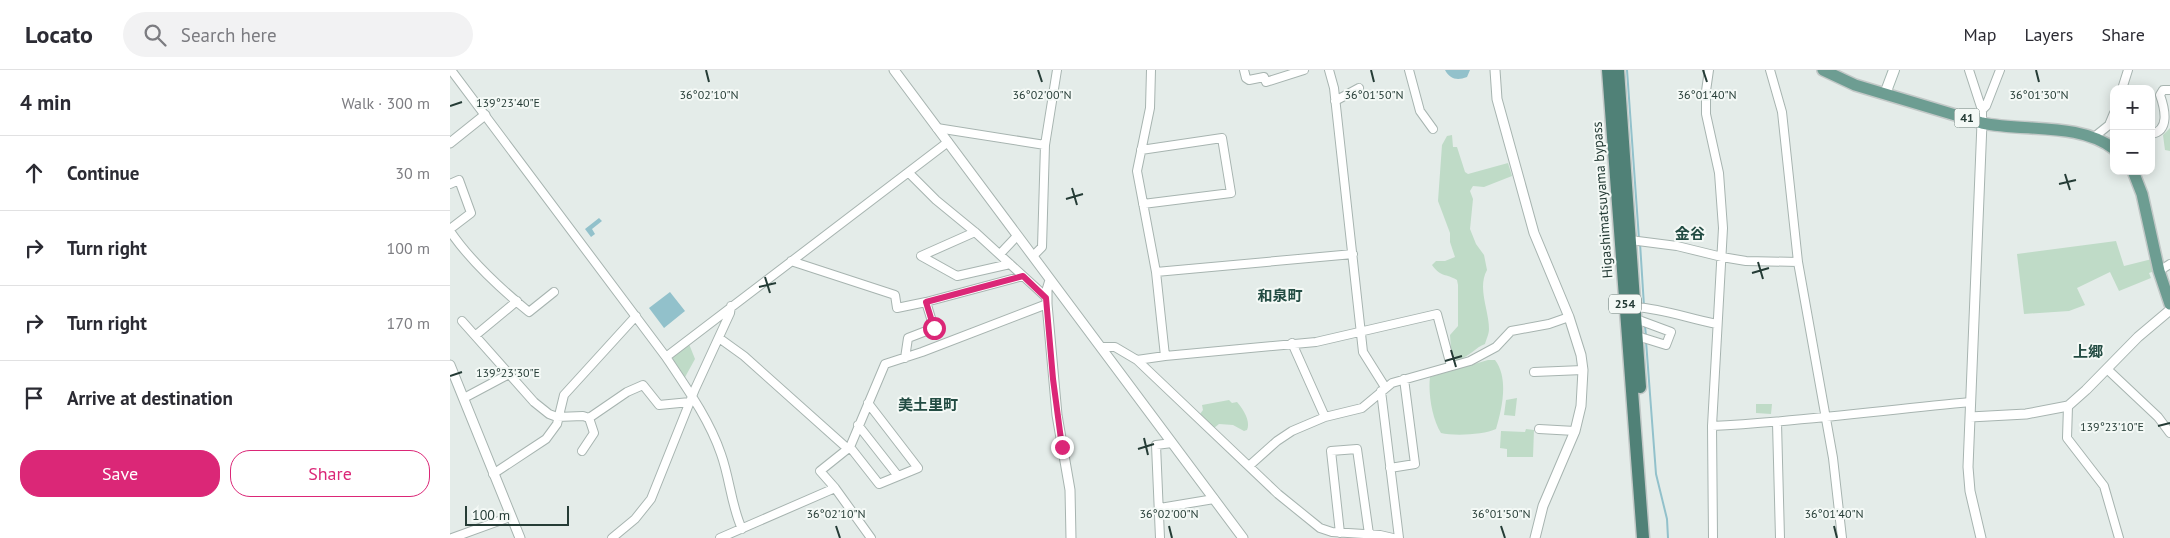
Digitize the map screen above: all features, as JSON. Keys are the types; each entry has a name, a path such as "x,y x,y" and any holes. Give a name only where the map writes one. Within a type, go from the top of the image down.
{"highway":[{"name":"Higashimatsuyama bypass","path":"1608,70 1643,538"},
{"name":"Higashimatsuyama bypass","path":"1618,70 1651,538"}],"main road":[{"name":"41","path":"1823,70 1855,85 1982,123 2077,133 2094,137 2110,146"},
{"path":"1885,94 1894,70"},
{"path":"2136,175 2170,304"}],"street":[{"path":"451,70 666,357 716,441 736,514 742,529"},
{"path":"894,70 1242,538"},
{"path":"1033,256 1042,247 1045,145 1057,70"},
{"path":"1151,70 1150,108 1137,171 1156,272 1164,356"},
{"path":"1244,70 1246,78 1249,80 1264,76 1266,82 1304,70"},
{"path":"1329,70 1335,101 1365,355 1383,389 1399,538"},
{"path":"1409,70 1420,111 1434,129"},
{"path":"1494,70 1497,99 1534,233 1569,317 1584,370 1581,406 1575,431 1542,506 1535,538"},
{"path":"1709,70 1706,91 1706,114 1720,183 1724,228 1712,426 1713,538"},
{"path":"1770,70 1782,112 1798,262 1833,458 1842,538"},
{"path":"1969,70 1982,110 1969,474 1970,491 1982,538"},
{"path":"1982,110 1986,106 2000,70"},
{"path":"2123,85 2128,70"},
{"path":"1335,101 1359,88"},
{"path":"2155,134 2159,133 2166,124 2166,114 2160,94 2162,90 2170,90"},
{"path":"450,143 485,115"},
{"path":"2094,137 2110,127"},
{"path":"937,128 1045,145"},
{"path":"1141,150 1222,138 1231,192 1143,204"},
{"path":"666,357 948,142"},
{"path":"909,173 944,207 1000,254 1046,301"},
{"path":"450,184 458,180 471,213 450,230 454,244 529,312 554,292"},
{"path":"975,232 921,256 957,276 1010,264"},
{"path":"1000,254 1017,236"},
{"path":"1630,240 1677,246 1746,261 1798,262"},
{"path":"1156,272 1353,254"},
{"path":"791,261 895,295 897,308 1023,276"},
{"path":"2160,271 2170,264"},
{"path":"1050,280 1046,301 1057,415 1070,490 1071,538"},
{"path":"476,335 517,301"},
{"path":"871,538 835,488 820,471 849,448 885,364 905,358 1046,301"},
{"path":"905,358 908,338 934,328 926,302"},
{"path":"612,538 635,519 651,499 691,399 730,313 731,306"},
{"path":"1970,417 2026,414 2068,406 2138,336 2170,310"},
{"path":"1635,313 1671,311 1717,324"},
{"path":"1635,313 1671,332 1666,345 1637,336"},
{"path":"1137,360 1316,342 1437,314 1451,366"},
{"path":"493,474 546,439 557,424 557,417 564,394 636,316"},
{"path":"1250,466 1284,436 1325,417 1357,410 1383,389 1404,379 1470,361 1491,350 1511,331 1548,324 1569,317"},
{"path":"462,321 534,402 549,414 557,417 583,416 589,418"},
{"path":"719,338 744,356 849,448 879,484 918,468 868,404"},
{"path":"1292,343 1325,417"},
{"path":"1101,347 1115,347 1137,360 1291,506 1313,523 1326,530 1340,533 1369,534 1393,538"},
{"path":"450,365 520,538"},
{"path":"2107,368 2158,417 2170,433"},
{"path":"1534,372 1584,370"},
{"path":"464,398 509,374"},
{"path":"1390,468 1414,464 1404,379"},
{"path":"589,418 627,392 643,385 660,406 691,399"},
{"path":"1712,426 1777,423 1886,409 1971,402"},
{"path":"2068,406 2067,438 2104,486 2119,538"},
{"path":"582,451 594,433 589,418"},
{"path":"1777,423 1780,538"},
{"path":"858,425 898,476"},
{"path":"1539,429 1575,431"},
{"path":"1160,538 1156,445 1172,443"},
{"path":"1340,533 1331,451 1357,449 1369,534"},
{"path":"723,538 835,488"},
{"path":"1160,508 1214,499"},
{"path":"452,538 510,517"}],"green space":[{"path":"2170,128 2170,151 2165,150 2163,135"},
{"path":"1452,135 1453,147 1457,147 1465,172 1468,174 1508,163 1512,176 1484,187 1473,186 1470,191 1473,199 1470,229 1476,244 1484,255 1487,270 1484,277 1483,292 1489,331 1485,344 1456,361 1451,349 1450,335 1458,326 1457,280 1441,274 1432,265 1436,261 1445,261 1455,257 1450,242 1450,233 1438,201 1442,145 1447,136"},
{"path":"2116,241 2124,266 2152,259 2155,271 2149,273 2151,278 2119,291 2110,272 2077,288 2085,305 2069,311 2024,314 2017,254"},
{"path":"689,344 695,359 684,379 672,361 673,357"},
{"path":"1488,360 1495,360 1502,376 1503,384 1502,403 1496,429 1484,433 1441,433 1431,406 1430,377"},
{"path":"1517,398 1515,416 1504,415 1506,400"},
{"path":"1229,400 1232,403 1237,402 1244,412 1248,423 1247,430 1244,431 1233,425 1219,424 1214,428 1209,426 1200,414 1203,410 1202,405"},
{"path":"1756,404 1772,404 1771,414 1756,413"},
{"path":"1526,429 1534,430 1533,457 1507,457 1507,449 1500,448 1501,431 1525,432"}],"water":[{"path":"1445,70 1470,70 1467,77 1457,79 1449,75"},
{"path":"599,218 602,221 592,229 595,234 591,237 585,229"},
{"path":"670,292 685,311 664,328 649,308"}],"waterway":[{"path":"1627,70 1639,239"},
{"path":"1640,243 1644,306"},
{"path":"1645,326 1646,336"},
{"path":"1646,341 1656,474 1667,519 1668,538"}],"district":[{"name":"金谷","path":"1690,234"},
{"name":"和泉町","path":"1280,296"},
{"name":"上郷","path":"2088,352"},
{"name":"美土里町","path":"928,405"}],"route":[{"path":"934,328 926,302 1023,276 1046,298 1053,379 1062,447"}]}
